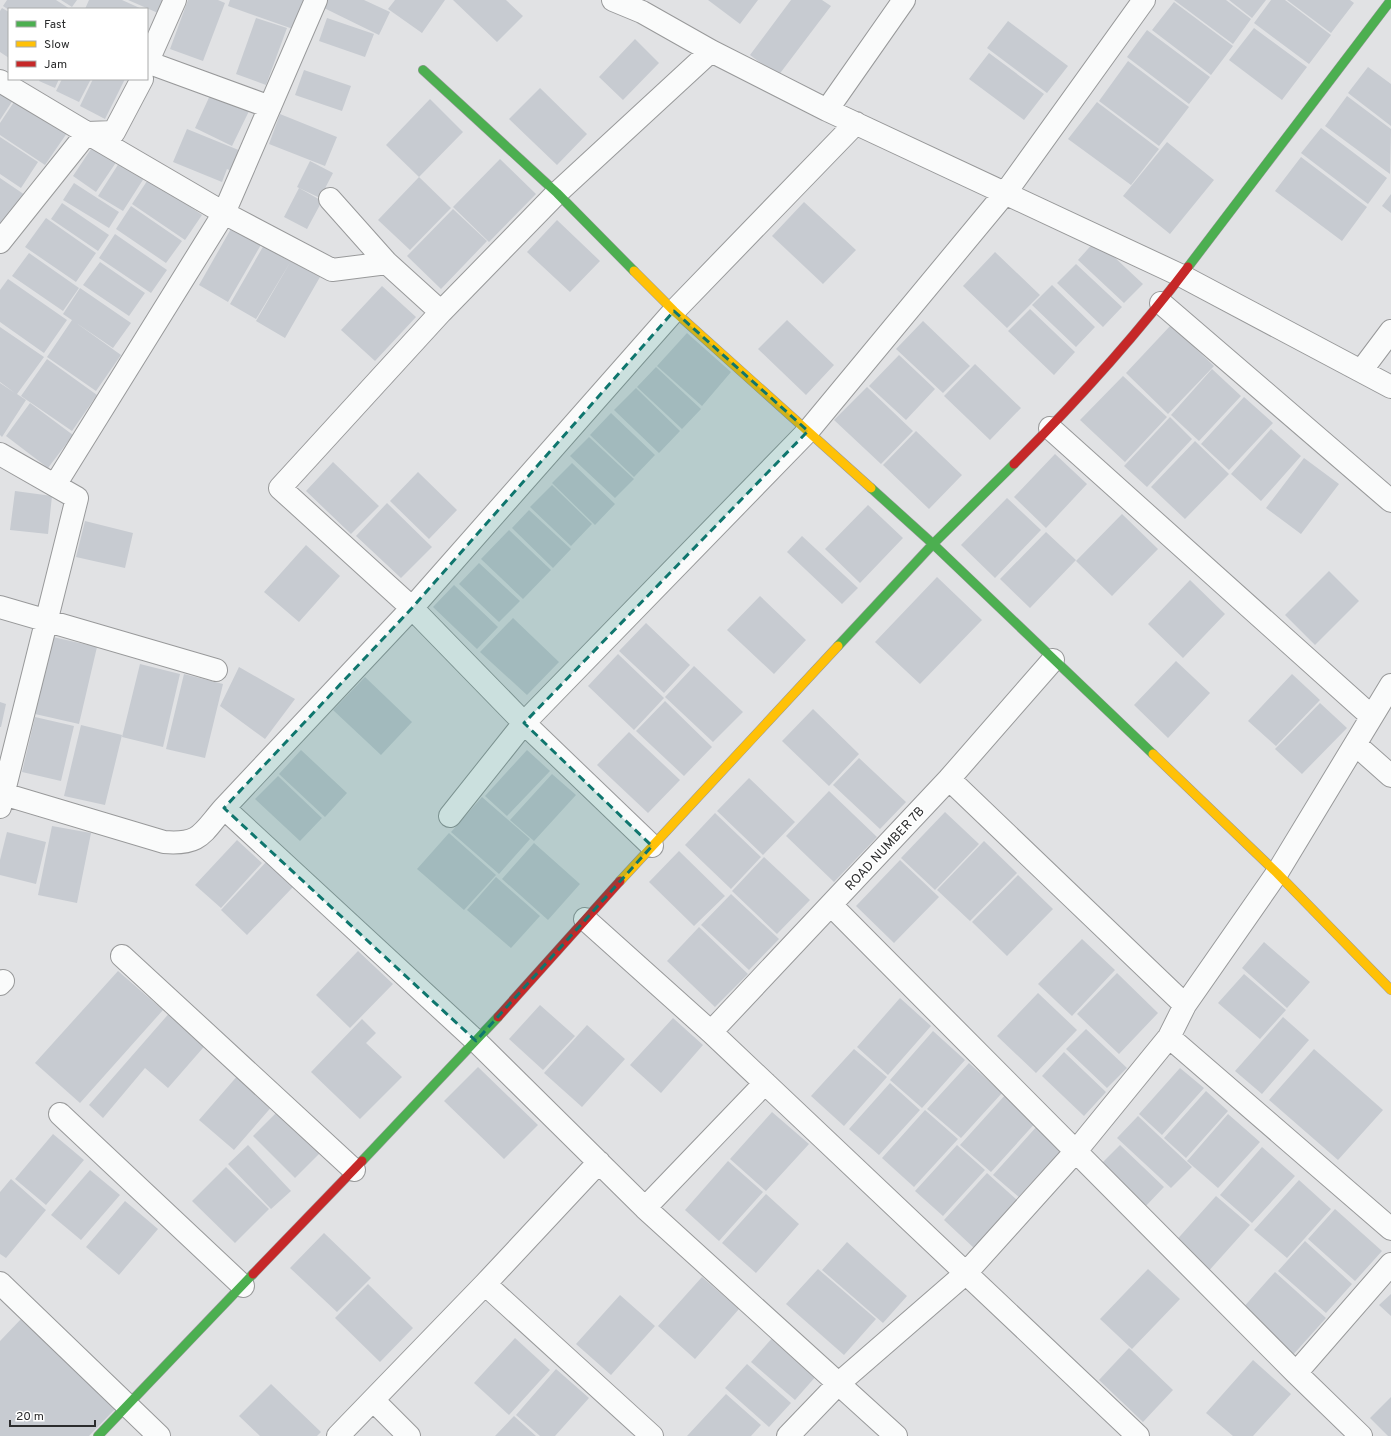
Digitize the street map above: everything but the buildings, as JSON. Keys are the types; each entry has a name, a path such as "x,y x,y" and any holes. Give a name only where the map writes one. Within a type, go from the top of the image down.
{"street":[{"path":"148,60 175,0"},
{"path":"55,485 224,213 316,0"},
{"path":"613,0 646,6 711,51 856,124 1006,192 1182,276 1391,387"},
{"path":"827,110 904,0"},
{"path":"450,816 524,723 808,431 1006,192 1144,0"},
{"path":"98,1436 128,1407 476,1041 652,846 933,544 1050,428 1161,303 1391,0"},
{"path":"652,846 524,723 412,608 280,488 441,312 557,193 711,51"},
{"path":"148,62 270,107"},
{"path":"423,70 557,193 674,311 933,544 1277,873 1391,990"},
{"path":"0,242 87,133 114,132 141,80"},
{"path":"0,81 224,213 332,270 387,264"},
{"path":"0,454 77,498 1,798 164,842 181,843 198,838 224,808 412,608 674,311 856,124"},
{"path":"330,199 387,264 441,312"},
{"path":"1161,303 1391,501"},
{"path":"1362,371 1391,331"},
{"path":"1050,428 1371,716"},
{"path":"0,607 216,670"},
{"name":"ROAD NUMBER 7B","path":"711,1032 949,779 1053,660"},
{"path":"788,1436 838,1384 966,1273 1076,1151 1169,1037 1185,1005 1277,873 1391,685"},
{"path":"1356,745 1391,776"},
{"path":"949,779 1185,1005"},
{"path":"224,808 476,1041 645,1208 896,1436"},
{"path":"831,905 1296,1373 1361,1436"},
{"path":"585,919 711,1032 765,1083 966,1273 1130,1434"},
{"path":"122,956 354,1170"},
{"path":"1169,1037 1391,1229"},
{"path":"645,1208 765,1083"},
{"path":"60,1114 243,1286"},
{"path":"338,1436 374,1401 599,1162"},
{"path":"1296,1373 1391,1264"},
{"path":"0,1283 159,1436"},
{"path":"485,1284 652,1436"},
{"path":"374,1401 408,1436"}],"highlighted area":[{"path":"674,311 808,431 524,723 652,846 476,1041 224,808 412,608"}],"traffic: fast":[{"path":"1188,267 1391,0"},
{"path":"423,70 557,193 634,271"},
{"path":"838,646 933,544 1014,464"},
{"path":"871,488 933,544 1153,754"},
{"path":"362,1161 498,1017"},
{"path":"98,1436 253,1274"}],"traffic: slow":[{"path":"634,271 674,311 871,488"},
{"path":"620,881 838,646"},
{"path":"1153,754 1277,873 1391,990"}],"traffic: jam":[{"path":"1014,464 1105,368 1148,318 1188,267"},
{"path":"498,1017 620,881"},
{"path":"253,1274 362,1161"}]}
